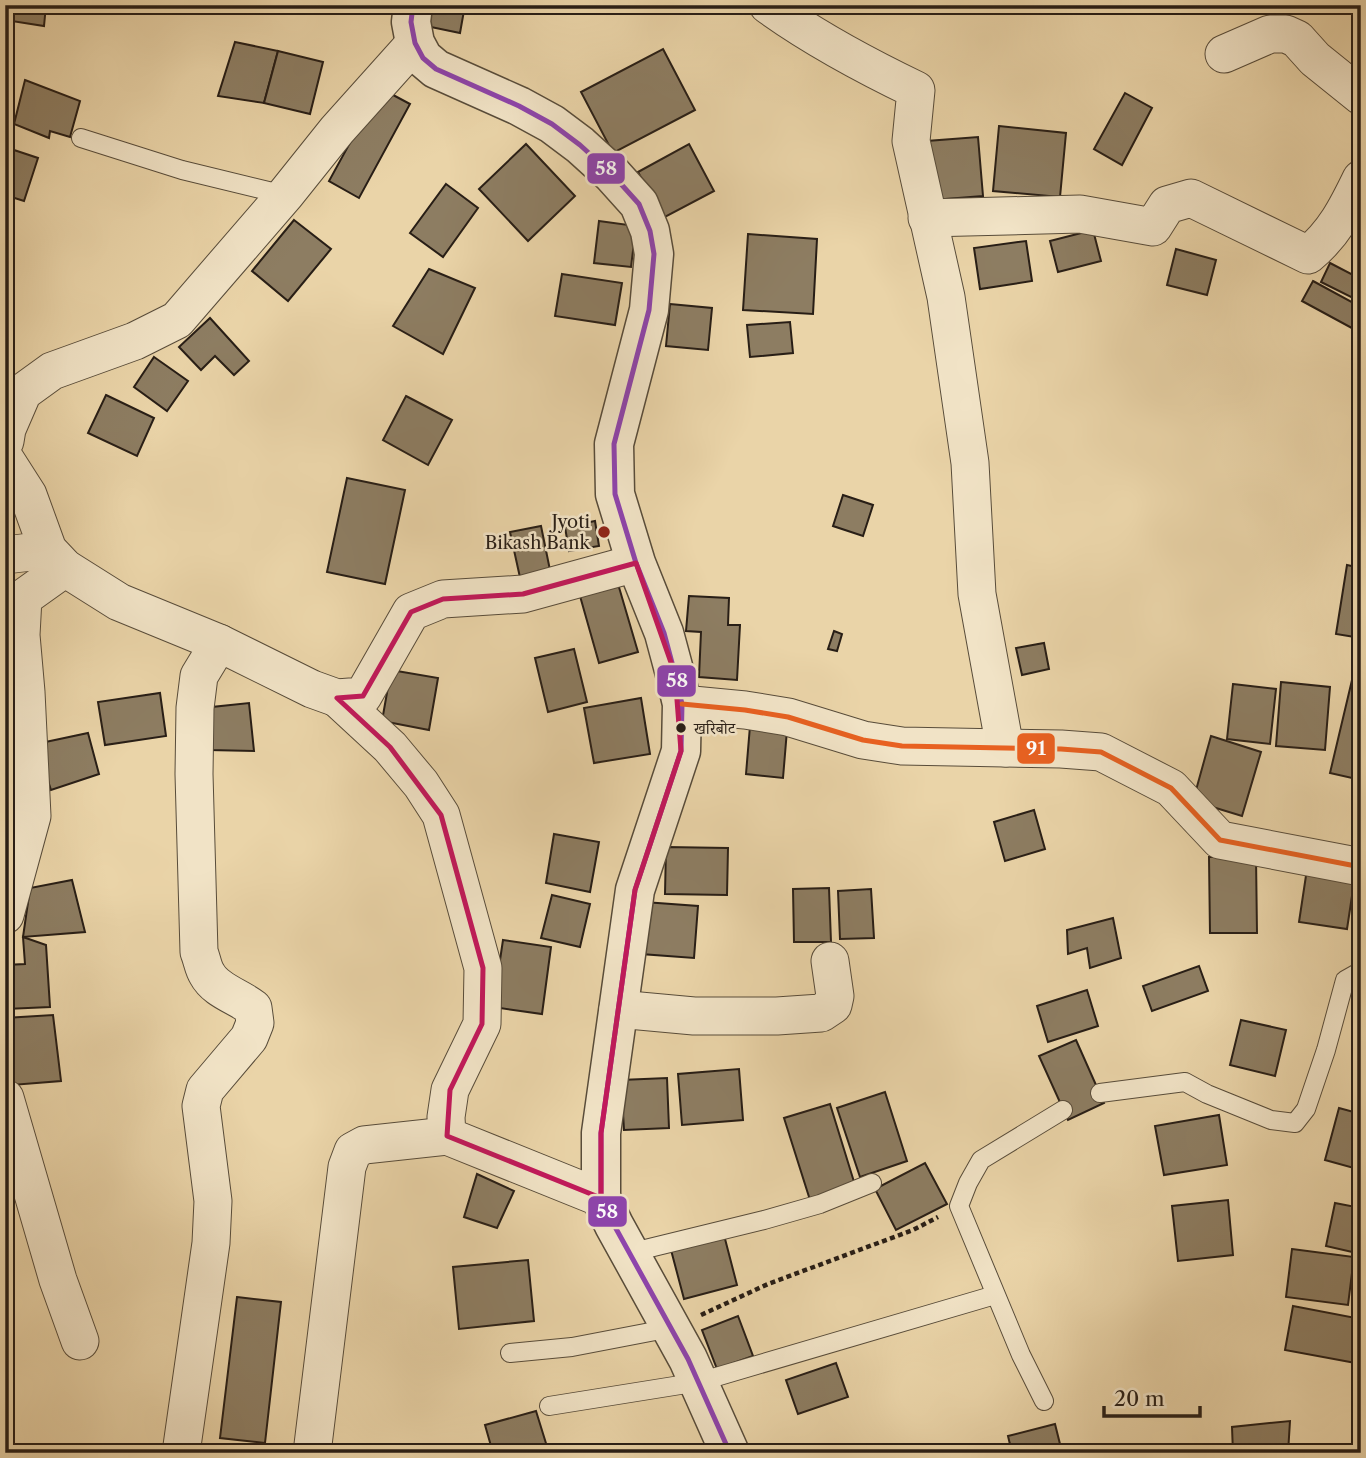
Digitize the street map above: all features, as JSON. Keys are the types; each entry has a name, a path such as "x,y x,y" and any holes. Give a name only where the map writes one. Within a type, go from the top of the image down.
{"street":[{"path":"413,5 411,22 415,43 423,58 436,69 519,106 552,124 580,145 604,166 639,204 650,231 654,254 649,310 614,444 615,494 636,563 664,633 676,674 682,704 681,751 635,890 601,1133 601,1198 699,1382 730,1453"},
{"path":"768,5 859,62 916,90 911,141 948,310 970,463 977,594 1005,748"},
{"path":"1224,54 1270,34 1286,34 1297,39 1315,59 1361,96"},
{"path":"5,441 7,429 23,392 52,371 135,341 177,320 337,130 415,43"},
{"path":"927,218 1080,214 1153,227 1167,205 1191,198 1308,255 1341,218 1361,179"},
{"path":"5,460 28,495 56,559"},
{"path":"5,555 56,559 118,602 219,643 312,689 337,698 390,747 421,785 441,815 483,968 482,1024 450,1090 446,1116 447,1136"},
{"path":"5,915 32,816 21,635 23,598 56,559"},
{"path":"337,698 363,696 411,612 443,599 523,594 636,563"},
{"path":"181,1453 211,1243 213,1201 201,1106 205,1090 249,1038 255,1023 253,1008 224,992 207,975 199,952 195,708 199,676 219,643"},
{"path":"682,704 788,717 863,740 902,746 1101,752 1171,788 1220,840 1361,867"},
{"path":"618,1009 694,1016 821,1013 833,1005 835,996 830,961"},
{"path":"5,1098 58,1280 80,1341"},
{"path":"313,1453 347,1167 353,1151 364,1145 447,1136 601,1198"}],"lane":[{"path":"81,138 182,170 285,195"},
{"path":"1100,1093 1185,1082 1271,1120 1295,1123 1306,1109 1345,980 1361,971"},
{"path":"1044,1401 1021,1356 959,1206 981,1160 1063,1110"},
{"path":"629,1253 820,1204 872,1183"},
{"path":"549,1406 699,1382 995,1295"},
{"path":"510,1353 572,1346 671,1328"}],"path":[{"path":"671,1328 768,1284 913,1230 959,1206"}],"highlighted area":[{"path":"636,563 675,674 681,751 635,890 601,1133 601,1198 447,1136 450,1090 482,1024 483,968 441,815 390,747 337,698 363,696 411,612 443,599 523,594"}],"building":[{"path":"5,5 46,5 44,26 5,20"},
{"path":"430,5 465,5 460,33 426,26"},
{"path":"235,42 278,51 264,103 218,96"},
{"path":"663,49 695,110 613,153 581,92"},
{"path":"278,51 323,62 310,114 264,103"},
{"path":"25,80 80,101 70,137 50,131 49,138 14,124"},
{"path":"380,88 410,104 359,198 329,181"},
{"path":"1125,93 1152,108 1122,165 1094,149"},
{"path":"999,126 1066,133 1060,197 993,191"},
{"path":"978,137 983,196 933,200 927,141"},
{"path":"526,144 575,196 528,241 479,189"},
{"path":"689,144 714,191 663,218 638,172"},
{"path":"5,147 38,158 24,201 5,195"},
{"path":"446,184 478,208 443,257 410,233"},
{"path":"294,220 331,249 288,301 252,271"},
{"path":"599,221 636,226 631,267 594,263"},
{"path":"1093,230 1101,261 1058,272 1050,241"},
{"path":"748,234 817,239 813,314 743,310"},
{"path":"1026,241 1032,281 980,289 974,248"},
{"path":"1176,249 1216,260 1207,295 1167,285"},
{"path":"1330,263 1361,279 1361,302 1321,282"},
{"path":"429,269 475,288 443,354 393,326"},
{"path":"562,274 622,283 615,325 555,316"},
{"path":"1313,281 1361,307 1361,333 1302,301"},
{"path":"670,304 712,308 708,350 666,346"},
{"path":"210,318 249,361 234,375 215,356 201,370 179,347"},
{"path":"790,322 793,353 750,357 747,325"},
{"path":"154,357 188,381 167,411 134,387"},
{"path":"106,395 154,418 137,456 88,433"},
{"path":"406,396 452,420 428,465 383,440"},
{"path":"347,478 405,490 385,584 327,572"},
{"path":"843,495 873,505 863,536 833,526"},
{"path":"595,521 599,546 569,551 565,527"},
{"path":"541,526 551,575 521,582 510,532"},
{"path":"1347,565 1361,568 1361,638 1336,634"},
{"path":"616,577 638,652 599,663 578,589"},
{"path":"689,596 729,598 728,625 740,625 737,680 699,677 701,632 686,631"},
{"path":"834,631 842,634 837,651 828,649"},
{"path":"1044,643 1049,669 1022,675 1016,648"},
{"path":"574,649 587,702 548,712 535,658"},
{"path":"391,670 438,678 429,730 382,721"},
{"path":"1352,680 1361,683 1361,780 1330,773"},
{"path":"1281,682 1330,687 1325,750 1276,746"},
{"path":"1233,684 1276,689 1270,744 1227,739"},
{"path":"160,693 166,736 105,745 98,702"},
{"path":"641,698 650,754 594,763 584,708"},
{"path":"249,703 254,751 209,750 212,707"},
{"path":"750,726 787,730 783,778 746,774"},
{"path":"88,733 99,774 51,790 36,744"},
{"path":"1211,736 1261,752 1242,816 1193,801"},
{"path":"1034,810 1045,849 1005,861 994,822"},
{"path":"554,834 599,842 590,892 546,883"},
{"path":"666,847 728,848 727,895 665,894"},
{"path":"1209,857 1256,857 1257,933 1210,933"},
{"path":"1307,869 1355,876 1347,929 1299,922"},
{"path":"72,880 85,932 23,937 30,888"},
{"path":"829,888 831,942 794,942 793,889"},
{"path":"871,889 874,938 840,939 838,891"},
{"path":"552,895 590,904 580,947 541,938"},
{"path":"644,902 698,906 694,958 641,954"},
{"path":"1113,918 1121,958 1090,968 1087,948 1068,954 1067,930"},
{"path":"23,937 46,945 50,1007 6,1009 5,965 25,964"},
{"path":"503,940 551,947 542,1014 493,1007"},
{"path":"1199,966 1208,991 1152,1011 1143,986"},
{"path":"1087,990 1098,1026 1048,1042 1037,1006"},
{"path":"53,1015 61,1081 12,1085 5,1018"},
{"path":"1241,1020 1286,1030 1275,1076 1230,1065"},
{"path":"1076,1040 1104,1103 1068,1120 1039,1056"},
{"path":"739,1069 743,1120 682,1125 678,1074"},
{"path":"667,1078 669,1128 624,1130 621,1080"},
{"path":"885,1092 907,1161 860,1177 837,1108"},
{"path":"830,1104 855,1185 810,1200 784,1118"},
{"path":"1339,1108 1361,1114 1361,1170 1325,1160"},
{"path":"1219,1115 1227,1165 1164,1175 1155,1126"},
{"path":"925,1163 947,1204 896,1230 875,1189"},
{"path":"477,1174 514,1191 497,1228 464,1217"},
{"path":"1228,1200 1233,1255 1178,1261 1172,1206"},
{"path":"1335,1203 1361,1208 1361,1254 1326,1246"},
{"path":"724,1235 737,1285 684,1299 671,1250"},
{"path":"1292,1249 1354,1257 1348,1305 1286,1297"},
{"path":"528,1260 534,1321 459,1329 453,1267"},
{"path":"237,1297 281,1302 265,1443 220,1438"},
{"path":"1293,1306 1361,1319 1361,1364 1285,1350"},
{"path":"738,1316 753,1356 717,1369 702,1330"},
{"path":"836,1363 848,1397 798,1414 786,1380"},
{"path":"536,1411 549,1453 493,1453 485,1425"},
{"path":"1290,1421 1288,1453 1233,1453 1232,1427"},
{"path":"1055,1424 1061,1448 1066,1447 1067,1453 1012,1453 1008,1436"},
{"path":"1010,1444 1012,1453 952,1453 984,1445 985,1449"},
{"path":"597,1447 598,1453 576,1453"}],"transit line":[{"name":"58","path":"413,5 411,22 415,43 423,58 436,69 519,106 552,124 580,145 612,174 639,204 650,231 654,254 649,310 614,444 615,494 636,563 664,633 675,674 682,704 681,751 635,890 601,1133 601,1198 688,1359 730,1453"},
{"name":"91","path":"682,704 788,717 863,740 902,746 1101,752 1171,788 1220,840 1361,867"}],"place":[{"name":"Jyoti Bikash Bank","path":"604,532"},
{"name":"खरिबोट","path":"681,728"}]}
